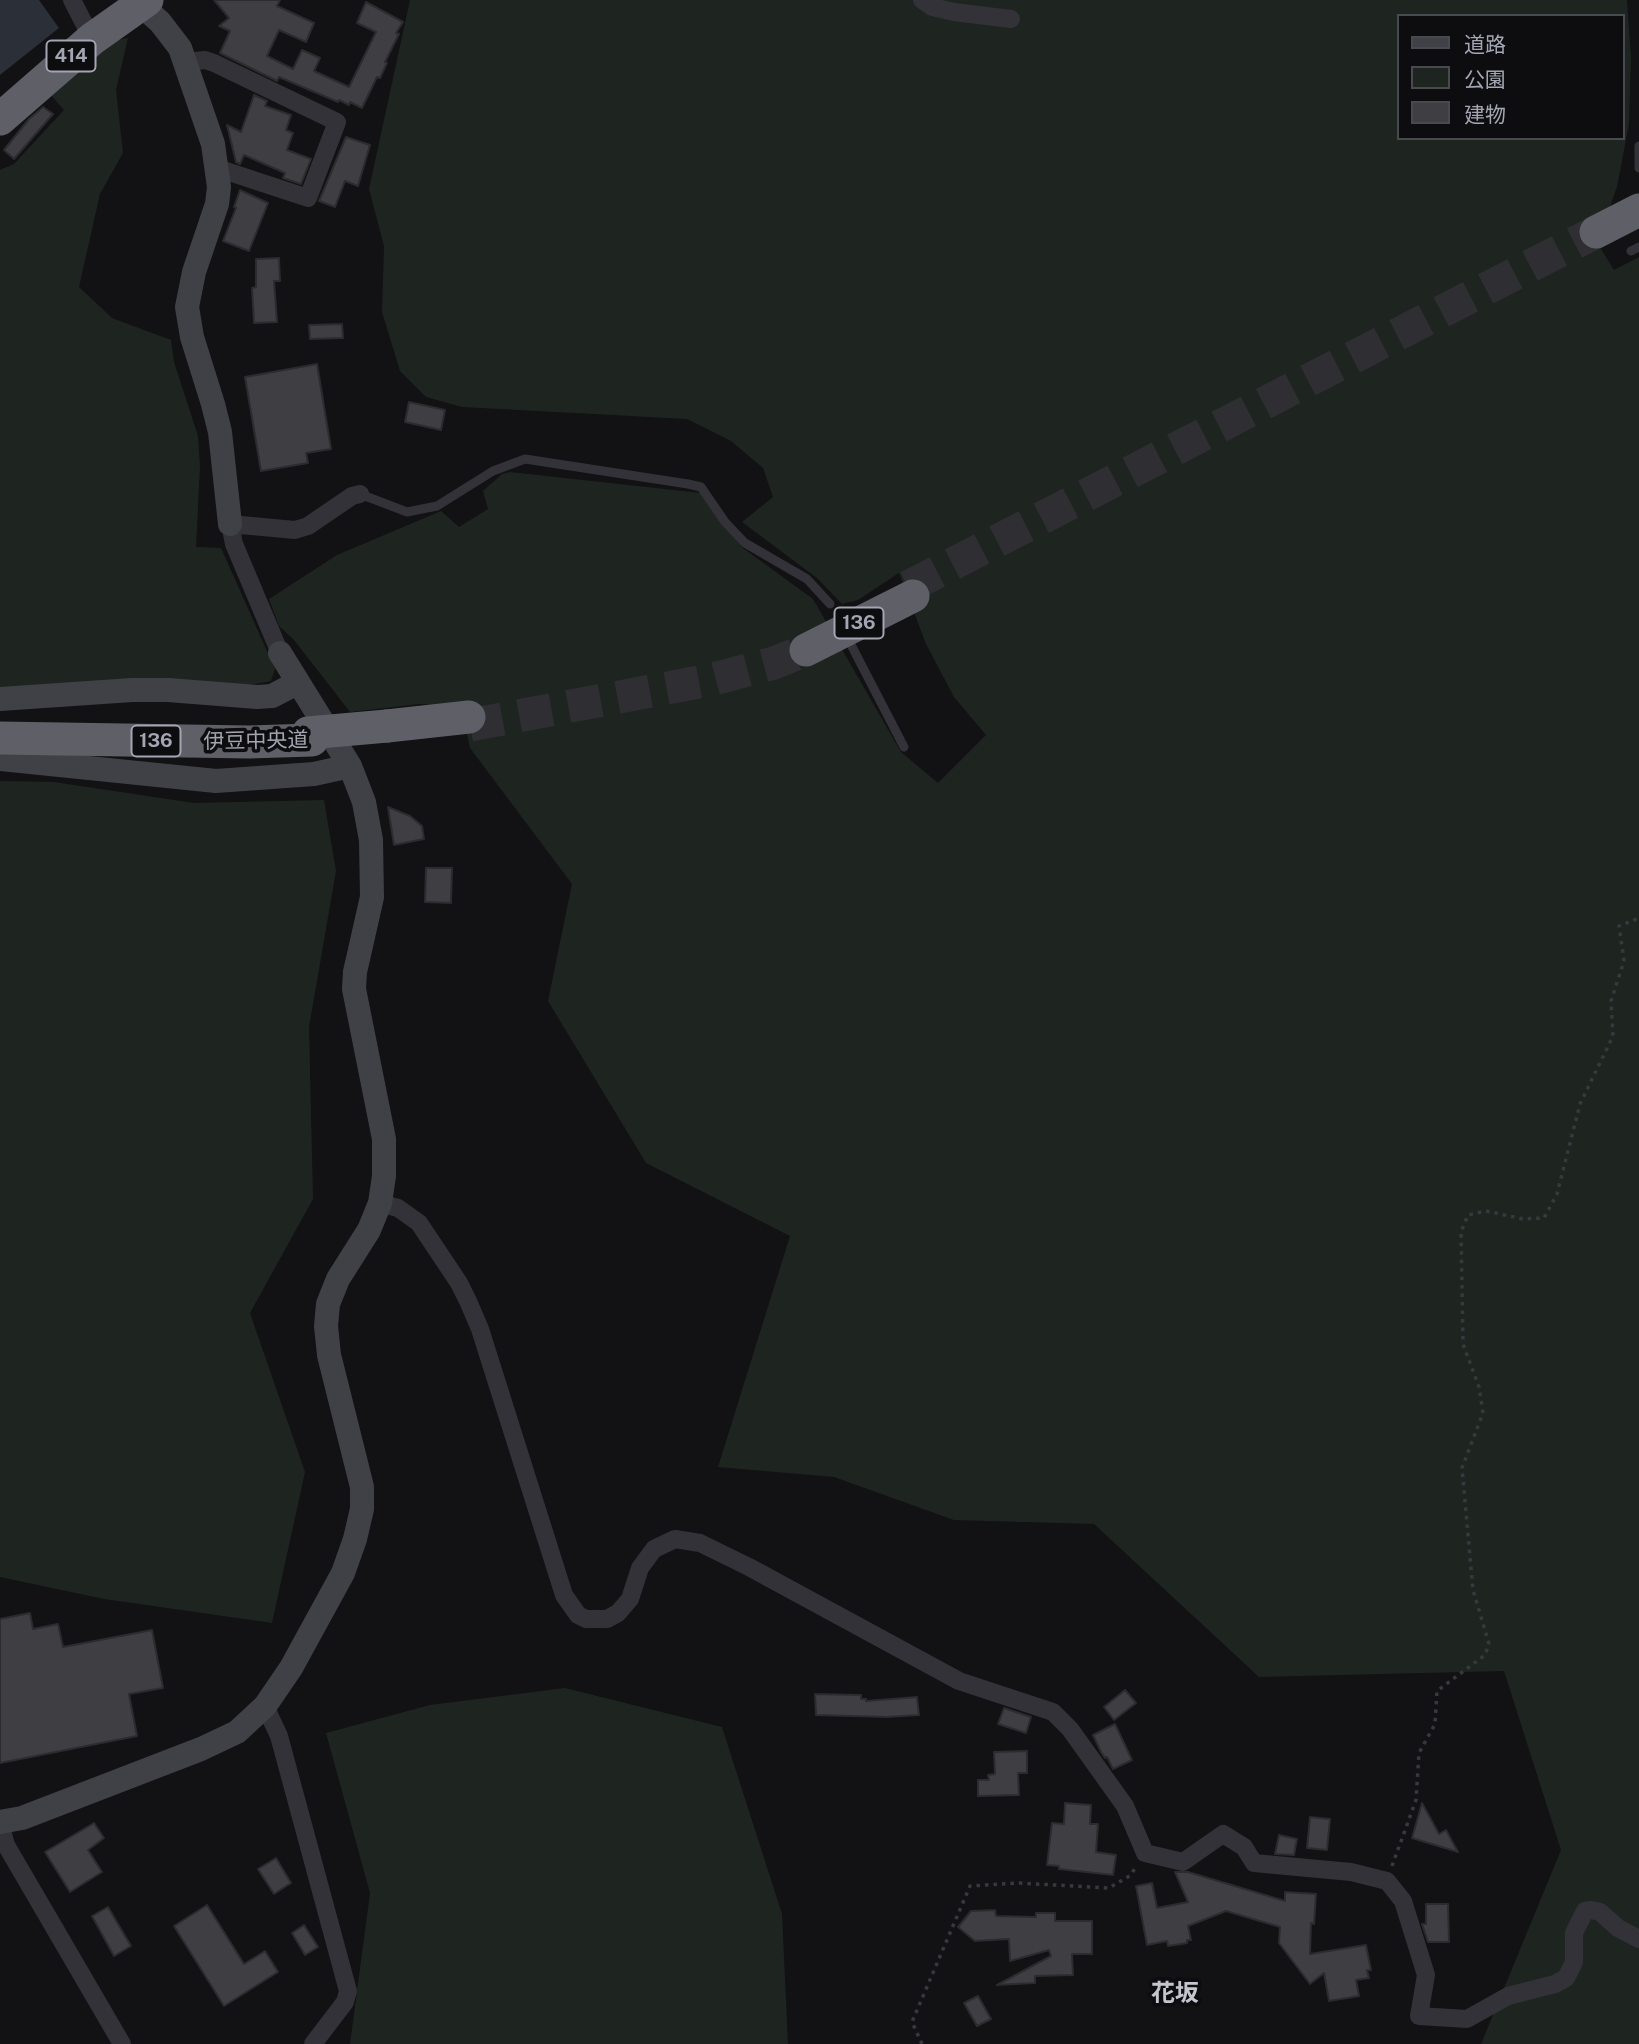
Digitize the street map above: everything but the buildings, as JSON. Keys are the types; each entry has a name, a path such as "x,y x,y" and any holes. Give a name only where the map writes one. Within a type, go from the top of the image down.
{"highway":[{"name":"414","path":"0,119 92,39 144,2"},
{"path":"1621,239 1639,210"},
{"name":"136","path":"803,646 911,591"},
{"path":"0,719 85,722 169,733"},
{"name":"伊豆中央道","path":"0,729 304,738 469,721"},
{"path":"5,752 239,753 304,738"}],"street":[{"path":"72,0 92,39"},
{"path":"922,0 932,7 954,12 1011,19"},
{"path":"122,2044 6,1845 0,1822 22,1818 201,1749 237,1732 265,1706 291,1668 343,1573 362,1508 359,1466 329,1355 326,1326 328,1304 338,1279 369,1230 380,1203 384,1176 384,1139 354,989 355,972 372,897 373,860 364,802 350,766 280,653 237,553 230,524 220,432 192,337 187,307 194,272 217,204 219,187 213,144 187,62 180,48 144,2"},
{"path":"187,62 214,63 337,122 309,198 217,168"},
{"path":"230,524 295,530 308,526 352,496 360,494"},
{"path":"0,699 132,690 272,696 297,683"},
{"path":"5,752 58,766 216,781 314,774 350,766"},
{"path":"380,1203 398,1208 419,1223 453,1273 468,1301 480,1329 564,1595 578,1615 586,1619 607,1619 618,1613 629,1599 640,1568 654,1549 675,1539 700,1543 959,1681 1042,1706 1053,1712 1070,1729 1125,1806 1145,1853 1183,1862 1223,1834 1244,1847 1254,1863 1350,1872 1387,1881 1404,1902 1426,1975 1419,2016 1467,2019 1508,1996 1555,1984 1566,1978 1574,1962 1574,1933 1585,1911 1600,1912 1618,1928 1639,1939"},
{"path":"265,1706 279,1735 348,1991 345,2002 313,2044"}],"lane":[{"path":"1639,146 1639,168"},
{"path":"360,494 407,512 437,506 494,471 525,459 701,487 725,522 745,543 807,579 830,604"},
{"path":"847,637 904,747"}],"path":[{"path":"1387,1881 1416,1800 1419,1753 1435,1724 1437,1691 1485,1655 1489,1644 1473,1590 1462,1468 1482,1413 1479,1387 1463,1344 1461,1232 1468,1215 1486,1211 1523,1219 1544,1218 1557,1194 1580,1104 1613,1036 1611,1001 1624,961 1619,926 1639,918"},
{"path":"922,2044 912,2022 970,1886 1018,1884 1108,1888 1131,1875 1145,1853"}],"green space":[{"path":"410,0 1627,0 1631,57 1629,124 1617,187 1608,212 1587,226 1614,270 1639,257 1639,2044 1481,2044 1561,1850 1504,1671 1259,1677 1094,1524 954,1520 834,1477 718,1467 790,1236 646,1163 548,1001 572,884 470,748 461,707 420,704 350,712 294,640 279,626 269,599 337,555 441,511 459,527 488,509 483,491 502,474 510,472 701,493 743,548 813,599 901,752 938,783 986,735 954,697 926,644 899,573 858,600 842,604 817,578 742,522 773,497 763,468 731,441 687,419 462,407 426,397 400,371 382,312 384,246 369,189"},
{"path":"128,38 116,90 123,153 100,194 79,287 112,318 171,340 174,362 198,436 200,466 196,547 221,548 275,669 271,681 250,685 0,689 0,170 14,164 64,110 49,93 111,41"},
{"path":"0,781 54,782 194,803 324,800 336,871 309,1027 313,1199 250,1313 305,1472 272,1623 104,1599 0,1577"},
{"path":"565,1688 722,1727 782,1914 788,2044 350,2044 370,1893 326,1733 430,1705"}],"shaded area":[{"path":"0,0 39,0 59,28 0,75"}],"tunnel":[{"path":"908,587 1596,232"},
{"path":"470,725 710,680 774,663 806,650"}],"district":[{"name":"花坂","path":"1175,1994"}]}
